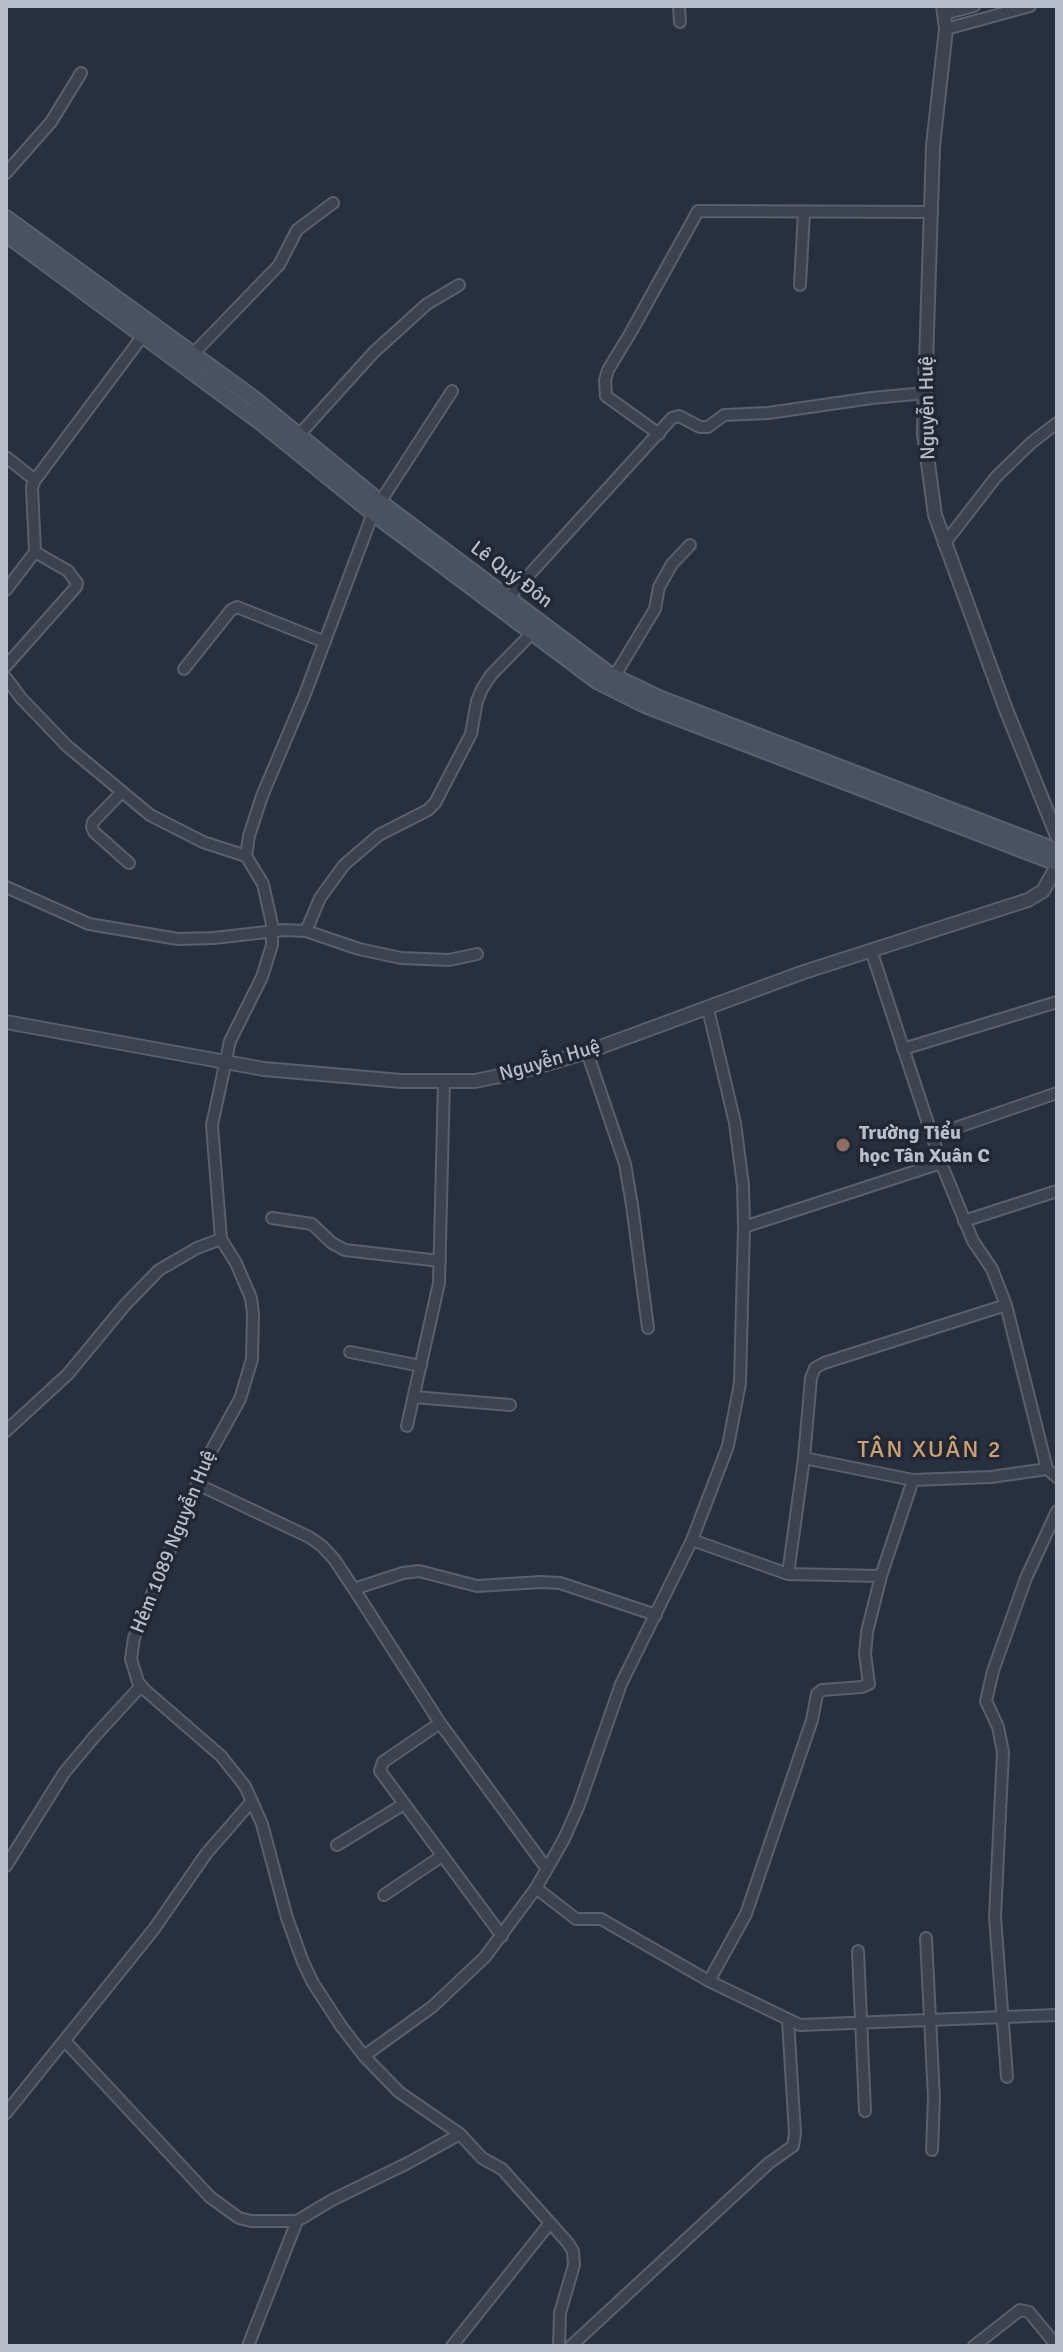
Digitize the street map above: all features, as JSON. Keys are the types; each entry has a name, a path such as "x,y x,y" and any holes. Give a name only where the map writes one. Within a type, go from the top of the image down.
{"main road":[{"name":"Lê Quý Đôn","path":"6,218 142,337 377,508 597,681 614,691 1057,851"},
{"name":"Lê Quý Đôn","path":"6,234 53,260 193,354 253,398 377,508 509,597 614,677 758,743 1057,864"}],"street":[{"path":"679,6 680,22"},
{"path":"943,10 974,6"},
{"path":"946,29 1030,6"},
{"name":"Nguyễn Huệ","path":"943,10 946,29 933,146 924,434 935,515 1057,836"},
{"path":"6,173 51,122 81,73"},
{"path":"193,354 279,265 297,230 333,203"},
{"path":"659,434 606,396 605,380 698,211 932,212"},
{"path":"800,285 804,212"},
{"path":"298,436 374,352 427,304 459,285"},
{"path":"6,590 35,552 32,487 35,480 142,337"},
{"path":"273,932 263,884 246,856 262,796 377,508 452,391"},
{"path":"509,597 672,418 679,416 700,427 708,427 724,415 768,413 925,393"},
{"path":"944,544 996,477 1057,423"},
{"path":"6,457 35,480"},
{"path":"614,677 655,609 659,587 672,564 690,545"},
{"path":"6,666 76,587 73,574 35,552"},
{"path":"184,669 231,610 237,607 325,642"},
{"path":"306,931 320,898 344,865 379,835 428,810 435,803 471,734 482,689 491,675 533,632"},
{"path":"6,678 67,746 150,815 232,853 246,856"},
{"path":"121,793 93,822 92,827 129,863"},
{"name":"Nguyễn Huệ","path":"6,1022 223,1063 325,1076 475,1081 587,1052 804,972 1028,900 1043,891 1057,864"},
{"path":"6,887 79,921 178,939 306,931 359,949 401,958 449,960 477,954"},
{"name":"Hẻm 1089 Nguyễn Huệ","path":"141,1686 131,1659 134,1638 216,1440 240,1399 252,1359 254,1324 251,1298 236,1263 221,1239 212,1125 223,1063 237,1022 269,961 273,932"},
{"path":"871,950 941,1163 973,1241 992,1269 1006,1305 1047,1469 1057,1477"},
{"path":"903,1049 1057,1002"},
{"path":"364,2056 432,2007 477,1965 536,1888 579,1805 621,1684 692,1540 728,1446 740,1383 743,1185 735,1123 708,1009"},
{"path":"587,1052 625,1164 648,1328"},
{"path":"407,1426 436,1302 440,1261 444,1082"},
{"path":"932,1136 1057,1093"},
{"path":"744,1227 941,1163"},
{"path":"964,1221 1057,1191"},
{"path":"272,1218 312,1224 332,1243 345,1250 440,1261"},
{"path":"6,1431 68,1374 125,1305 159,1270 221,1239"},
{"path":"788,1574 811,1378 815,1368 1006,1305"},
{"path":"350,1352 421,1366"},
{"path":"414,1397 510,1405"},
{"path":"804,1458 913,1480 991,1477 1047,1469"},
{"path":"709,1981 746,1914 808,1732 817,1694 822,1690 866,1687 870,1683 865,1646 881,1576 913,1480"},
{"path":"197,1484 322,1546 354,1589 440,1723 547,1869"},
{"path":"1007,2077 995,1917 1003,1752 1000,1733 986,1701 993,1671 1026,1578 1057,1511"},
{"path":"692,1540 788,1574 881,1576"},
{"path":"354,1589 419,1571 477,1586 560,1583 656,1615"},
{"path":"6,1866 64,1773 141,1686 221,1756 245,1786 262,1824 287,1918 303,1962 326,2004 364,2056 399,2092 460,2134 482,2158 502,2169 568,2243 575,2259 560,2313 559,2346"},
{"path":"440,1723 381,1765 382,1774 502,1936"},
{"path":"6,2113 154,1929 206,1854 252,1801"},
{"path":"337,1845 404,1804"},
{"path":"384,1895 442,1856"},
{"path":"536,1888 576,1919 601,1919 709,1981 788,2020 805,2025 1057,2015"},
{"path":"926,1938 934,2098 932,2150"},
{"path":"858,1951 865,2111"},
{"path":"571,2346 769,2163 793,2146 795,2134 788,2020"},
{"path":"65,2041 223,2209 251,2221 297,2221 460,2134"},
{"path":"248,2346 297,2221"},
{"path":"452,2346 550,2223"},
{"path":"974,2346 1020,2310 1029,2312 1057,2346"}],"place":[{"name":"Trường Tiểu học Tân Xuân C","path":"843,1145"}],"district":[{"name":"TÂN XUÂN 2","path":"930,1451"}]}
